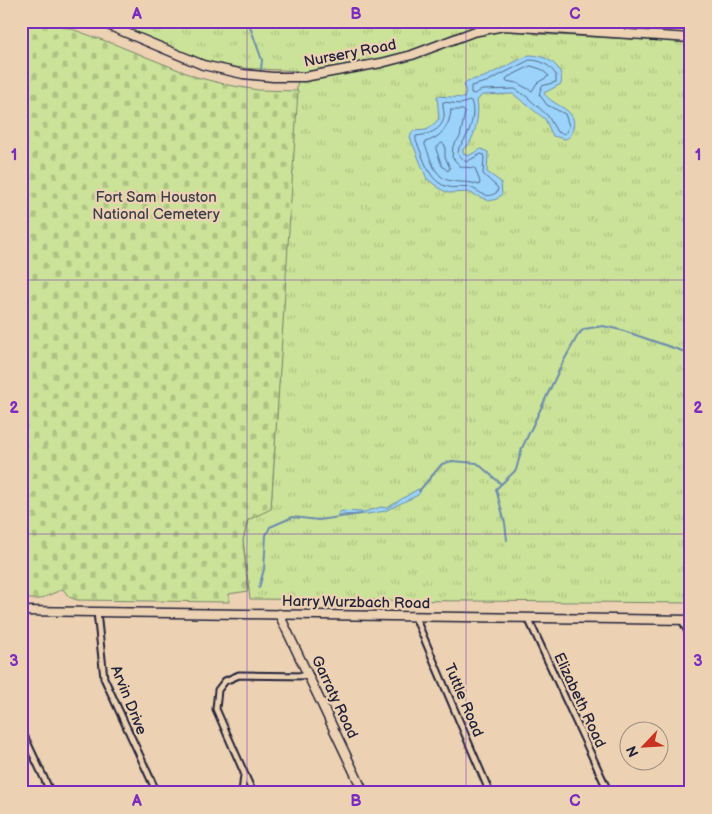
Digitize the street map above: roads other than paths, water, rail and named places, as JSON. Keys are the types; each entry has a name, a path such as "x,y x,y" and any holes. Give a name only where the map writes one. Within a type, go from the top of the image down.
{"street":[{"name":"Nursery Road","path":"98,21 203,65 243,74 273,77 304,77 412,55 485,29 546,25 634,34"},
{"path":"523,27 531,21"},
{"path":"561,21 602,25 634,34 691,38"},
{"name":"Harry Wurzbach Road","path":"21,610 686,620"},
{"name":"Arvin Drive","path":"96,612 104,678 157,793"},
{"name":"Garraty Road","path":"279,614 364,793"},
{"name":"Tuttle Road","path":"415,617 490,793"},
{"name":"Elizabeth Road","path":"528,618 609,793"},
{"path":"686,620 691,638"},
{"path":"253,793 216,709 215,700 218,690 225,681 239,675 310,676"},
{"path":"21,729 51,793"},
{"path":"242,793 244,774"}],"water":[{"path":"529,55 548,59 560,72 561,84 544,93 573,117 572,133 565,139 553,136 545,119 513,94 482,95 477,101 477,120 473,135 471,141 463,149 463,153 468,156 481,149 488,152 487,172 501,182 502,194 497,199 489,201 468,192 449,193 442,190 427,179 410,137 413,131 427,130 439,119 437,96 464,98 466,92 464,85 467,81 484,77"},
{"path":"418,489 421,491 418,495 385,511 368,514 337,515 341,511 364,512 381,507 387,508"}],"waterway":[{"path":"248,21 262,60 261,70"},
{"path":"507,540 505,523 496,489 516,470 522,448 578,335 584,329 603,326 621,330 691,354"},
{"path":"419,491 442,464 452,461 477,463 500,483"},
{"path":"259,588 264,569 266,535 270,527 293,517 318,520 362,514"}],"park label":[{"name":"Fort Sam Houston National Cemetery","path":"156,206"}]}
